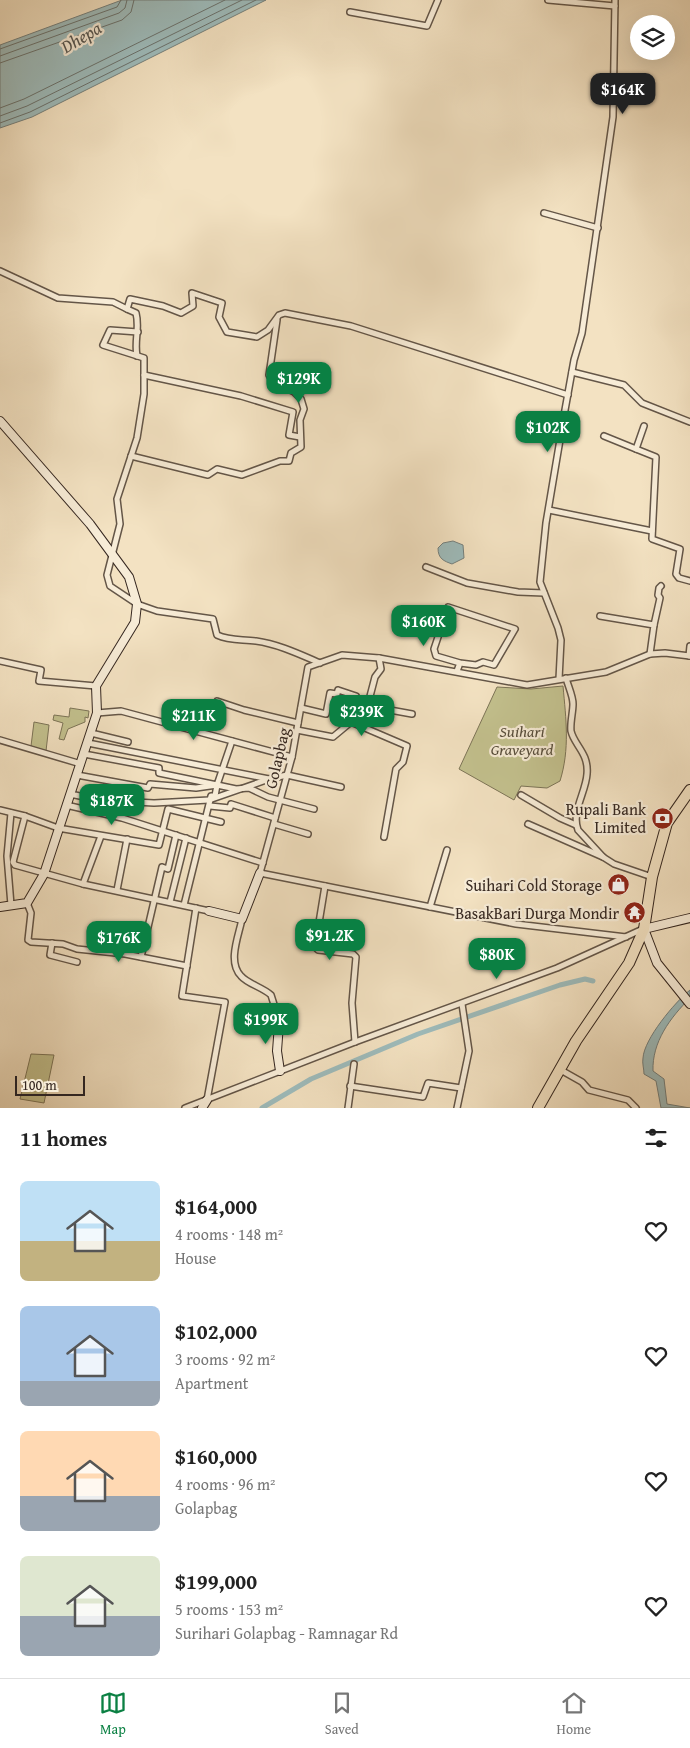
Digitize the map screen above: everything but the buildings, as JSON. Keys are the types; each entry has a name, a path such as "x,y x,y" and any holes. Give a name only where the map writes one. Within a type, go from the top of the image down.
{"highway":[{"path":"538,1108 559,1069 629,963 644,928 652,877 667,823 689,793"}],"street":[{"path":"350,12 427,26 438,0"},
{"path":"548,0 615,6"},
{"path":"559,679 561,640 540,582 549,510 568,395 582,333 613,118 615,0"},
{"path":"544,213 598,228"},
{"path":"0,270 58,298 94,299 113,302 136,313 139,323 135,348 137,356"},
{"path":"127,308 130,299 163,306 181,313 194,306 192,293 222,304 219,317 227,332 249,336 262,335 277,318 286,313 351,326 568,395"},
{"path":"131,456 208,475 217,469 242,475 280,461 289,461 291,453 301,448 300,420 304,409 301,399 294,392 273,382 269,375 277,318"},
{"path":"138,332 110,330 103,345 144,358 144,394 137,438 117,499 120,524 115,537 113,554 107,575 110,586 137,604 157,611 213,619 217,635 227,640 256,641 289,649 320,663 342,655 379,658 528,685 606,672 650,654 665,653 689,656 690,646"},
{"path":"572,372 624,385 642,403 690,422"},
{"path":"144,375 241,396 293,412 289,435 300,437"},
{"path":"0,421 90,524 113,554 129,577 137,604 135,622 96,686 97,713 88,743 44,874 27,903"},
{"path":"636,449 644,426"},
{"path":"604,436 656,457 653,541 680,549 676,574 679,578 690,581"},
{"path":"549,510 652,531"},
{"path":"426,567 467,583 518,592 544,593"},
{"path":"650,654 660,598 658,595 659,588 661,586"},
{"path":"448,607 515,629 494,665 483,662 476,665 460,663 436,656 434,649 448,607"},
{"path":"600,616 654,626"},
{"path":"362,726 375,677 381,669 379,658"},
{"path":"0,661 41,670 39,681 96,686"},
{"name":"Golapbag","path":"260,873 292,758 308,667 320,663"},
{"path":"457,671 460,663"},
{"path":"566,678 573,702 571,732 580,746 586,762 587,774 578,806 576,825"},
{"path":"301,708 326,714 330,693 337,694 338,690 356,696"},
{"path":"217,701 244,710 298,723"},
{"path":"368,706 412,714"},
{"path":"97,713 121,711 292,758"},
{"path":"297,730 333,737 351,722 407,746 403,762 396,769 384,837"},
{"path":"91,733 128,742"},
{"path":"0,740 81,764"},
{"path":"184,905 211,796 215,796 232,741"},
{"path":"88,743 269,779"},
{"path":"84,754 159,768 158,773 236,789 249,788 280,801 314,809"},
{"path":"77,775 148,788 150,784 196,788 217,785"},
{"path":"210,803 269,779 287,776 341,787"},
{"path":"70,794 99,800 154,803 210,803 230,808 231,804 276,818"},
{"path":"521,796 576,825 603,857"},
{"path":"66,805 122,818 263,863"},
{"path":"0,810 25,816 58,828 159,845 168,809 221,822"},
{"path":"11,813 7,856 11,905"},
{"path":"25,816 13,862 15,865 83,884 242,919"},
{"path":"274,824 308,834"},
{"path":"528,824 603,857 614,864 652,877"},
{"path":"141,957 162,867 168,869 176,835"},
{"path":"83,884 101,836"},
{"path":"170,902 186,838"},
{"path":"117,890 127,839"},
{"path":"430,907 447,850"},
{"path":"280,1071 277,1051 279,1024 271,994 241,977 235,966 242,919 260,873 516,924 626,937"},
{"path":"325,886 315,947 318,950 353,954 356,957 352,1003 356,1042"},
{"path":"0,907 27,903"},
{"path":"27,903 31,913 29,942 63,944 77,949 141,957 188,966"},
{"path":"196,908 183,997 225,1002 207,1100 202,1108"},
{"path":"185,1108 580,959 644,928 690,918"},
{"path":"644,928 657,963 689,1003"},
{"path":"52,943 50,955 77,962"},
{"path":"457,1108 469,1050 462,1004"},
{"path":"348,1108 354,1064"},
{"path":"559,1069 582,1082 589,1090 628,1100 636,1108"},
{"path":"350,1086 423,1097 428,1084 461,1088"}],"green space":[{"name":"Suihari Graveyard","path":"563,686 566,746 560,781 547,788 521,786 514,800 459,769 497,687 531,689"},
{"path":"70,708 89,711 88,718 85,717 85,722 68,729 64,740 59,739 63,723 53,720 54,715 69,717"},
{"path":"34,722 49,725 46,751 31,746"},
{"path":"31,1054 54,1055 44,1103 20,1099"}],"water":[{"name":"Dhepa","path":"122,0 266,0 32,117 0,128 0,45"},
{"path":"453,541 463,545 464,558 452,564 440,557 438,548 443,543"},
{"path":"690,990 690,998 669,1022 659,1040 653,1060 653,1071 664,1079 667,1104 690,1108 661,1108 656,1081 644,1074 643,1060 645,1050 661,1021"}],"waterway":[{"path":"262,1108 311,1079 418,1034 560,985 585,979 593,981"}],"place":[{"name":"Rupali Bank Limited","path":"662,818"},
{"name":"Suihari Cold Storage","path":"618,885"},
{"name":"BasakBari Durga Mondir","path":"635,913"}]}
